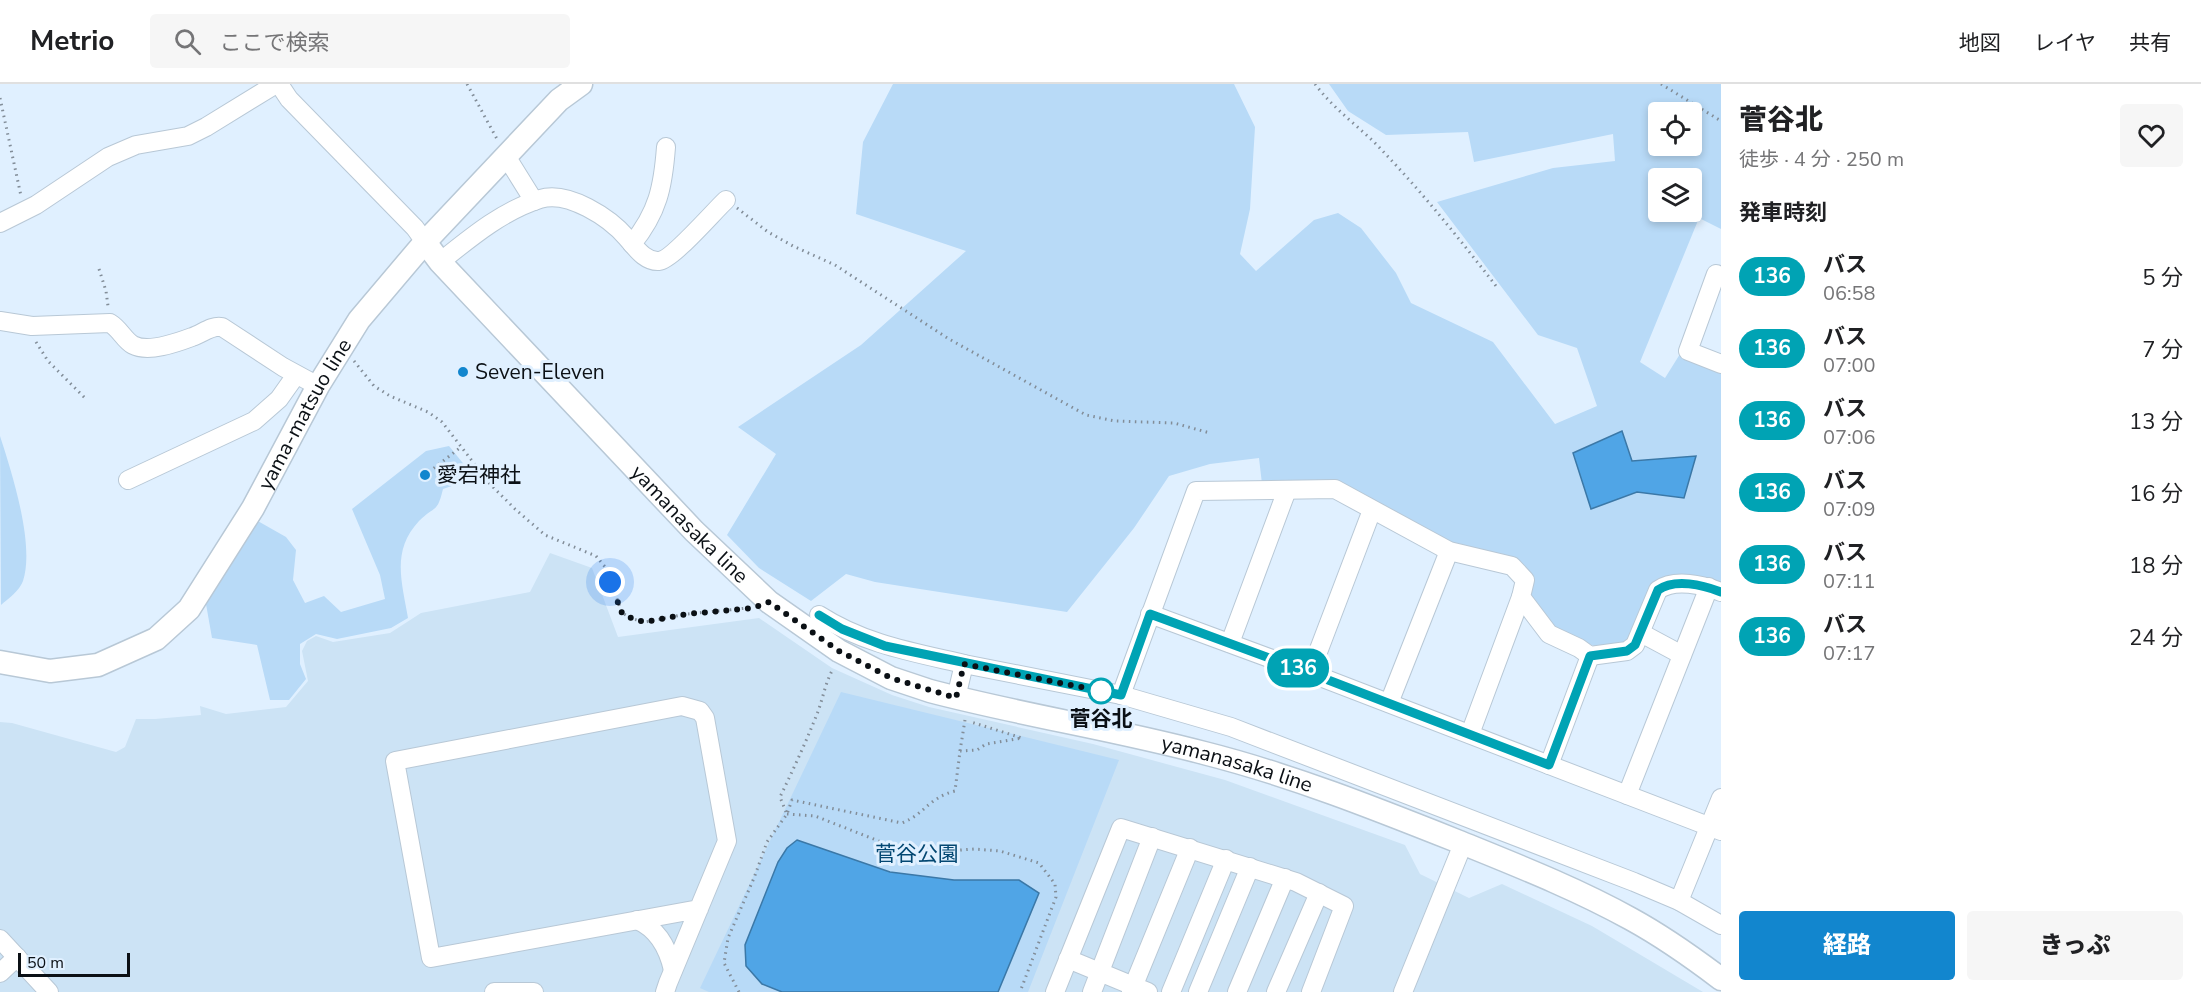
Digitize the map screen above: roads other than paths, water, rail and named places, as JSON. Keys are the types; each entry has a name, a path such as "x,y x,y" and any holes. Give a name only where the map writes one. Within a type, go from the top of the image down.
{"main road":[{"name":"yama-matsuo line","path":"0,662 50,671 98,665 156,639 189,609 253,508 341,346 378,296 425,242 559,100 581,84"},
{"name":"yamanasaka line","path":"425,242 440,262 694,531 769,602 849,656 891,678 956,698 1204,753 1306,784 1377,809 1558,883 1615,910 1670,943 1721,979"}],"street":[{"path":"0,223 24,211 108,157 136,145 188,136 278,84 289,99 415,228 425,242"},
{"path":"632,244 646,226 659,199 666,147"},
{"path":"506,156 534,201"},
{"path":"440,262 480,229 541,198 559,198 582,205 603,217 622,232 644,258 659,261 672,256 726,200"},
{"path":"1716,274 1688,351 1721,364"},
{"path":"0,321 32,326 106,323 117,327 131,344 141,348 156,347 192,337 216,326 222,327 318,387"},
{"path":"128,480 254,421 279,399 296,375"},
{"path":"1121,695 1196,491 1335,489 1449,551 1512,566 1525,580 1521,597 1470,734"},
{"path":"1230,643 1287,490"},
{"path":"1310,673 1372,510"},
{"path":"1389,703 1449,551"},
{"path":"1521,597 1549,634 1579,648 1590,656 1627,651 1635,645 1658,590 1666,584 1695,584 1715,590 1682,655 1627,795"},
{"path":"1150,614 1389,703 1715,829"},
{"path":"819,615 842,629 885,646 1121,695 1231,727 1634,882 1679,901 1721,925"},
{"path":"1641,633 1682,655"},
{"path":"1549,765 1590,656"},
{"path":"956,698 964,664"},
{"path":"665,992 727,841 705,718 700,711 682,706 395,761 431,958 699,909"},
{"path":"1679,901 1715,829 1721,798"},
{"path":"1055,992 1121,828 1285,878 1344,906 1311,992"},
{"path":"1092,992 1152,837"},
{"path":"1403,992 1463,844"},
{"path":"1068,959 1137,990 1190,848"},
{"path":"1171,992 1226,859"},
{"path":"1198,992 1250,867"},
{"path":"1237,992 1285,878"},
{"path":"1276,992 1319,894"},
{"path":"637,920 659,936 670,956 673,970"},
{"path":"0,939 49,992"},
{"path":"0,973 17,957"},
{"path":"494,992 534,992"}],"water":[{"path":"1622,431 1632,461 1696,456 1684,498 1637,492 1591,509 1573,453"},
{"path":"797,840 890,872 954,880 1019,880 1039,893 998,992 782,992 762,984 746,966 745,945 778,862 787,848"}],"place":[{"name":"Seven-Eleven","path":"463,372"},
{"name":"愛宕神社","path":"425,475"},
{"name":"菅谷北","path":"1101,691"}],"park label":[{"name":"菅谷公園","path":"917,854"}]}
